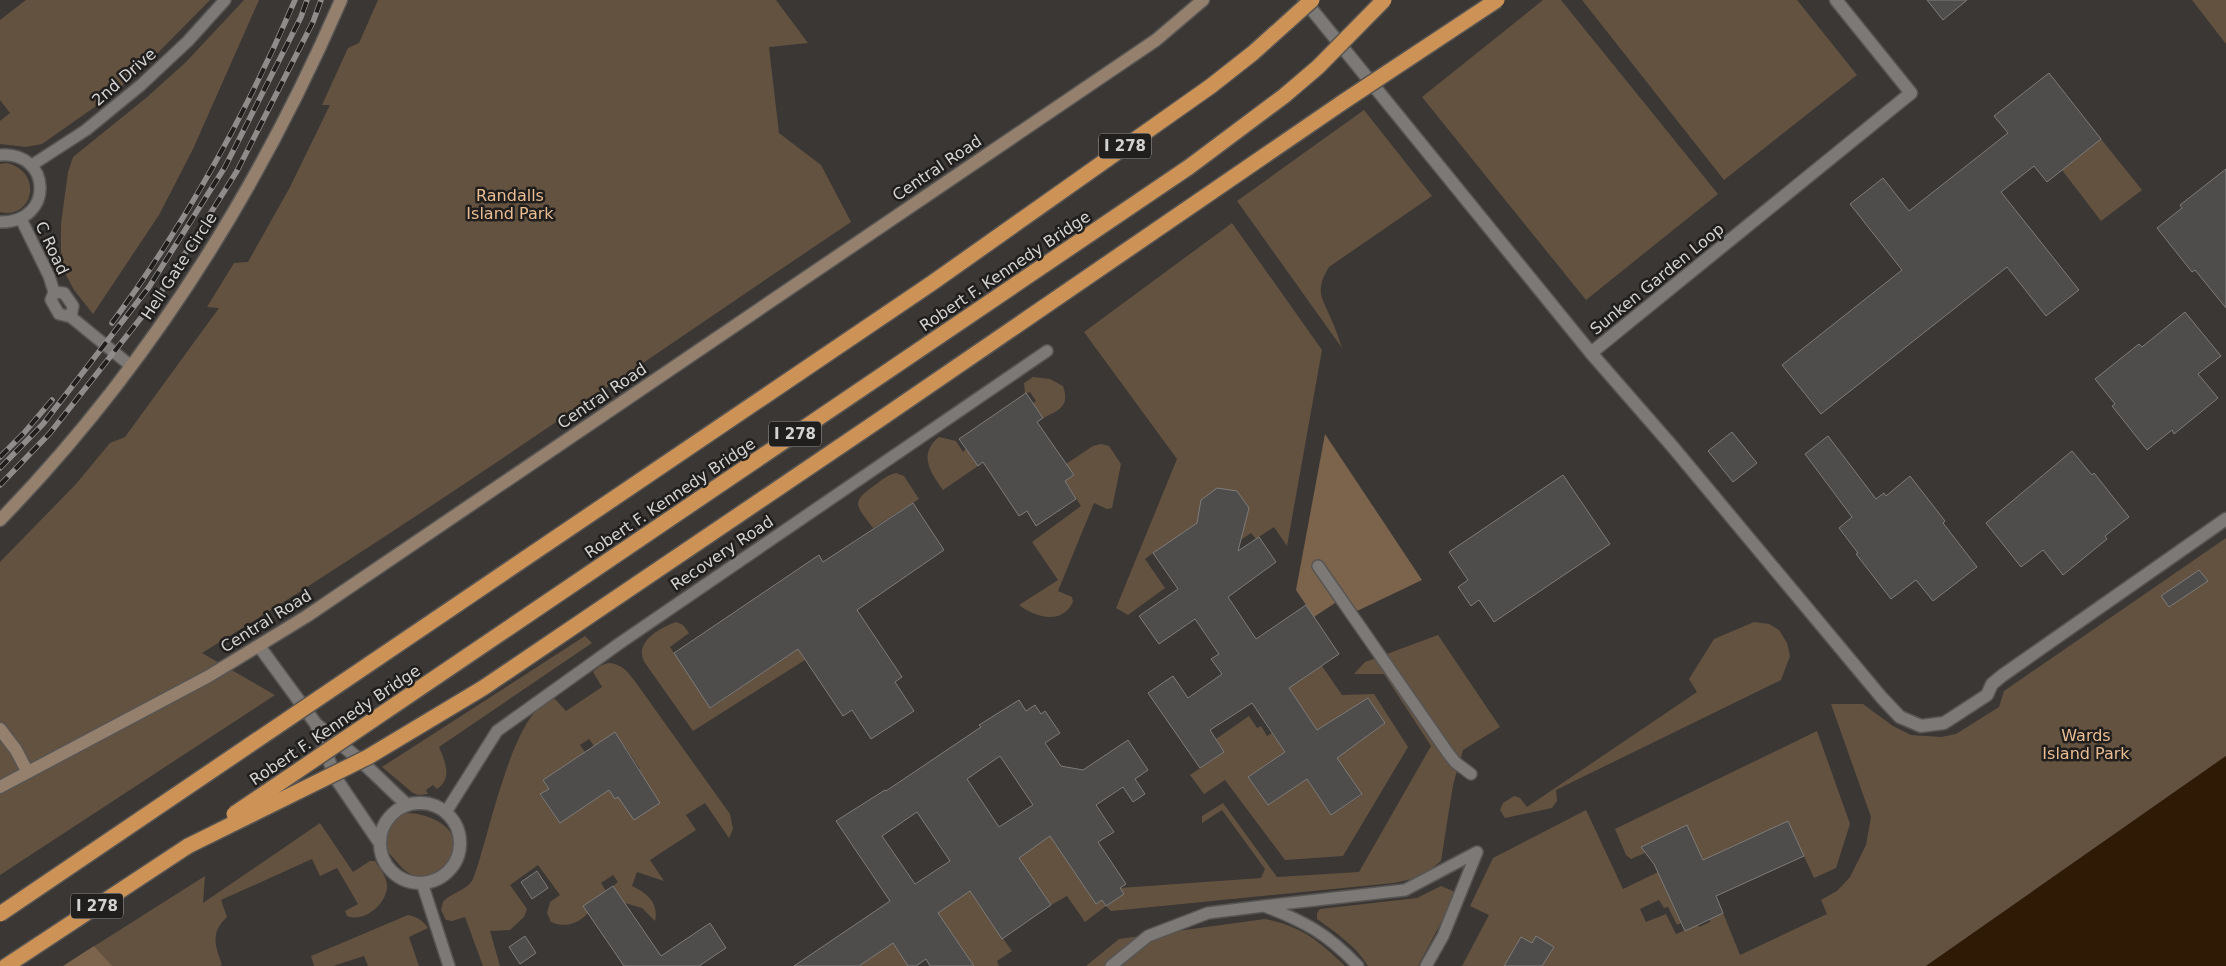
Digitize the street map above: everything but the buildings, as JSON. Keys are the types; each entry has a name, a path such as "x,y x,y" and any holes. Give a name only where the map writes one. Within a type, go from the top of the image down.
{"highway":[{"name":"Robert F. Kennedy Bridge","path":"0,914 932,283 1211,86 1253,53 1312,0"},
{"name":"Robert F. Kennedy Bridge","path":"6,966 188,846 1189,167 1284,96 1324,60 1384,0"},
{"path":"188,846 368,757 518,664 1335,108 1497,0"}],"street":[{"name":"Hell Gate Circle","path":"0,520 48,469 91,419 189,285 246,190 296,98 341,0"},
{"name":"Central Road","path":"0,787 178,692 307,616 1156,40 1203,0"},
{"name":"Sunken Garden Loop","path":"1304,0 1592,353 1911,93 1836,0"},
{"path":"1592,353 1882,698 1900,717 1921,726 1944,723 1960,714 1987,695 1992,684 2003,674 2226,519"},
{"path":"259,646 316,724 360,760 407,805"},
{"path":"316,724 334,777 379,842"},
{"path":"0,729 16,750 27,771"},
{"path":"426,803 439,807 446,812 457,827 460,840 459,854 453,866 444,876 432,882 405,881 394,874 385,864 380,852 379,842 383,826 390,815 407,805 426,803"}],"lane":[{"name":"2nd Drive","path":"32,165 86,130 141,85 188,42 225,0"},
{"path":"0,155 13,155 23,158 32,165 38,174 40,184 40,195 36,205 21,219 0,222"},
{"name":"C Road","path":"21,219 54,292 52,300 60,314 71,316 131,366"},
{"name":"Recovery Road","path":"446,812 497,730 620,643 1047,351"},
{"path":"1318,566 1448,753 1455,762 1471,774"},
{"path":"1111,966 1148,936 1208,913 1405,890 1477,852 1443,936 1426,966"},
{"path":"422,883 449,966"},
{"path":"1264,906 1299,919 1323,934 1358,966"}],"green space":[{"path":"26,0 210,0 140,71 99,104 42,144 26,147 0,144 0,121 10,113 0,100 0,20"},
{"path":"244,0 259,0 193,149 159,215 93,314 74,290 65,273 61,251 61,224 68,172 73,157 146,98 185,63"},
{"name":"Randalls Island Park","path":"378,0 776,0 808,43 769,47 779,133 821,165 851,222 448,495 202,653 275,695 0,875 0,562 76,484 110,443 125,437 219,308 207,307 234,263 248,262 290,187 330,105 322,105 348,48 359,43"},
{"path":"1543,0 1561,0 1718,194 1586,300 1422,97"},
{"path":"1582,0 1797,0 1857,75 1724,180"},
{"path":"2192,0 2226,0 2226,44"},
{"path":"1364,110 1432,196 1329,267 1324,276 1321,294 1342,348 1237,201"},
{"path":"2101,139 2142,190 2101,221 2062,170"},
{"path":"7,163 19,168 26,176 30,185 30,194 26,202 20,209 11,213 0,212 0,164"},
{"path":"1232,223 1322,350 1287,546 1274,527 1256,539 1251,533 1213,559 1153,553 1145,559 1165,588 1128,615 1116,608 1177,459 1084,332"},
{"path":"1033,377 1050,379 1063,386 1065,393 1064,403 1059,410 1043,418 1033,403 1036,401 1030,392 1025,394 1024,383"},
{"path":"939,437 956,441 963,452 966,449 978,466 943,490 930,470 928,463 929,450"},
{"path":"1101,444 1109,446 1121,464 1112,508 1107,509 1094,503 1058,591 1072,597 1073,602 1068,609 1062,614 1048,617 1033,613 1019,605 1058,580 1032,542 1081,506 1065,481 1074,475 1066,464 1093,446"},
{"path":"896,473 904,476 919,499 873,528 858,505 861,496 887,476"},
{"name":"Wards Island Park","path":"2226,538 2226,756 1926,966 1542,966 1554,947 1532,943 1521,937 1504,966 1462,966 1489,915 1470,906 1493,858 1586,810 1623,889 1658,872 1681,923 1677,925 1668,907 1664,908 1659,900 1640,909 1646,922 1666,914 1676,934 1698,925 1699,927 1723,913 1740,955 1827,914 1821,900 1837,891 1850,877 1866,845 1871,817 1831,704 1863,704 1893,726 1911,735 1941,737 1956,734 1999,707 2004,691"},
{"path":"676,622 683,625 689,633 670,647 711,708 798,649 805,660 693,731 642,656 642,649 650,637 662,628"},
{"path":"1754,622 1769,624 1779,630 1787,643 1790,656 1781,680 1556,790 1557,801 1552,808 1505,818 1500,810 1503,803 1514,796 1520,798 1527,807 1697,692 1689,679 1714,639"},
{"path":"1438,635 1500,727 1463,750 1453,785 1441,861 1421,877 1394,883 1122,910 1111,911 1106,906 1124,894 1120,888 1261,878 1265,869 1222,810 1202,823 1202,816 1223,803 1277,877 1359,872 1431,746 1384,674 1354,674 1365,662"},
{"path":"585,636 592,643 439,747 445,764 446,775 442,785 437,789 433,785 426,790 428,794 418,795 413,793 382,767"},
{"path":"608,663 617,665 631,676 730,814 733,829 729,838 705,803 686,815 696,830 650,860 664,881 637,872 632,886 651,899 655,909 655,921 642,908 625,903 613,886 618,882 613,875 601,883 606,891 583,918 569,924 560,925 551,922 547,913 550,902 560,895 538,865 510,885 527,909 524,917 510,930 490,931 500,966 483,966 465,917 452,921 446,920 441,910 443,902 471,883 473,879 504,777 527,724 540,706 555,699 566,711 602,687 593,672 600,666","holes":["615,732 640,769 560,823 540,795 549,789 543,780 585,752 580,745 589,739 594,746"]},
{"path":"1322,666 1342,695 1374,694 1408,747 1343,856 1285,860 1225,780 1204,794 1190,775 1224,752 1216,739 1249,716 1257,728 1261,726 1267,736 1272,733 1285,752 1249,777 1268,805 1307,779 1331,815 1362,795 1337,758 1385,723 1368,698 1317,730 1284,681 1303,678"},
{"path":"1817,731 1850,824 1836,868 1814,878 1788,821 1722,851 1705,863 1687,826 1643,846 1645,853 1631,859 1626,855 1615,829"},
{"path":"405,813 429,817 440,822 453,837 454,847 451,857 441,868 429,876 412,875 401,867 386,848 384,835 386,830 392,821"},
{"path":"320,823 353,872 370,861 375,861 385,876 387,883 386,893 379,905 367,914 360,917 347,916 345,911 358,904 337,868 320,876 312,859 221,900 227,917 218,928 215,939 222,965 63,966 205,876 203,903"},
{"path":"1050,836 1096,904 1102,900 1106,906 1085,922 1067,896 1051,905 1026,869 1012,862"},
{"path":"977,886 977,902 1012,951 997,961 999,966 974,966 938,913"},
{"path":"1441,886 1453,891 1453,900 1418,966 1368,966 1338,934 1317,919 1317,913 1320,909 1417,898"},
{"path":"408,915 420,919 428,928 409,937 419,966 368,966 364,956 333,966 314,966 311,956"},
{"path":"1265,919 1299,930 1327,949 1345,966 1086,966 1119,939"},
{"path":"908,933 908,966 859,966"}],"shaded area":[{"path":"1325,434 1422,580 1355,612 1344,597 1314,617 1296,590"},
{"path":"2226,756 2226,966 1926,966"},
{"path":"94,946 112,966 63,966"}],"railway":[{"path":"112,323 165,246 213,167 256,84 295,0"},
{"path":"0,468 43,424 149,287 225,167 301,17 307,0"},
{"path":"0,485 50,433 159,295 237,171 313,22 321,0"},
{"path":"0,457 24,433 52,400"}]}
